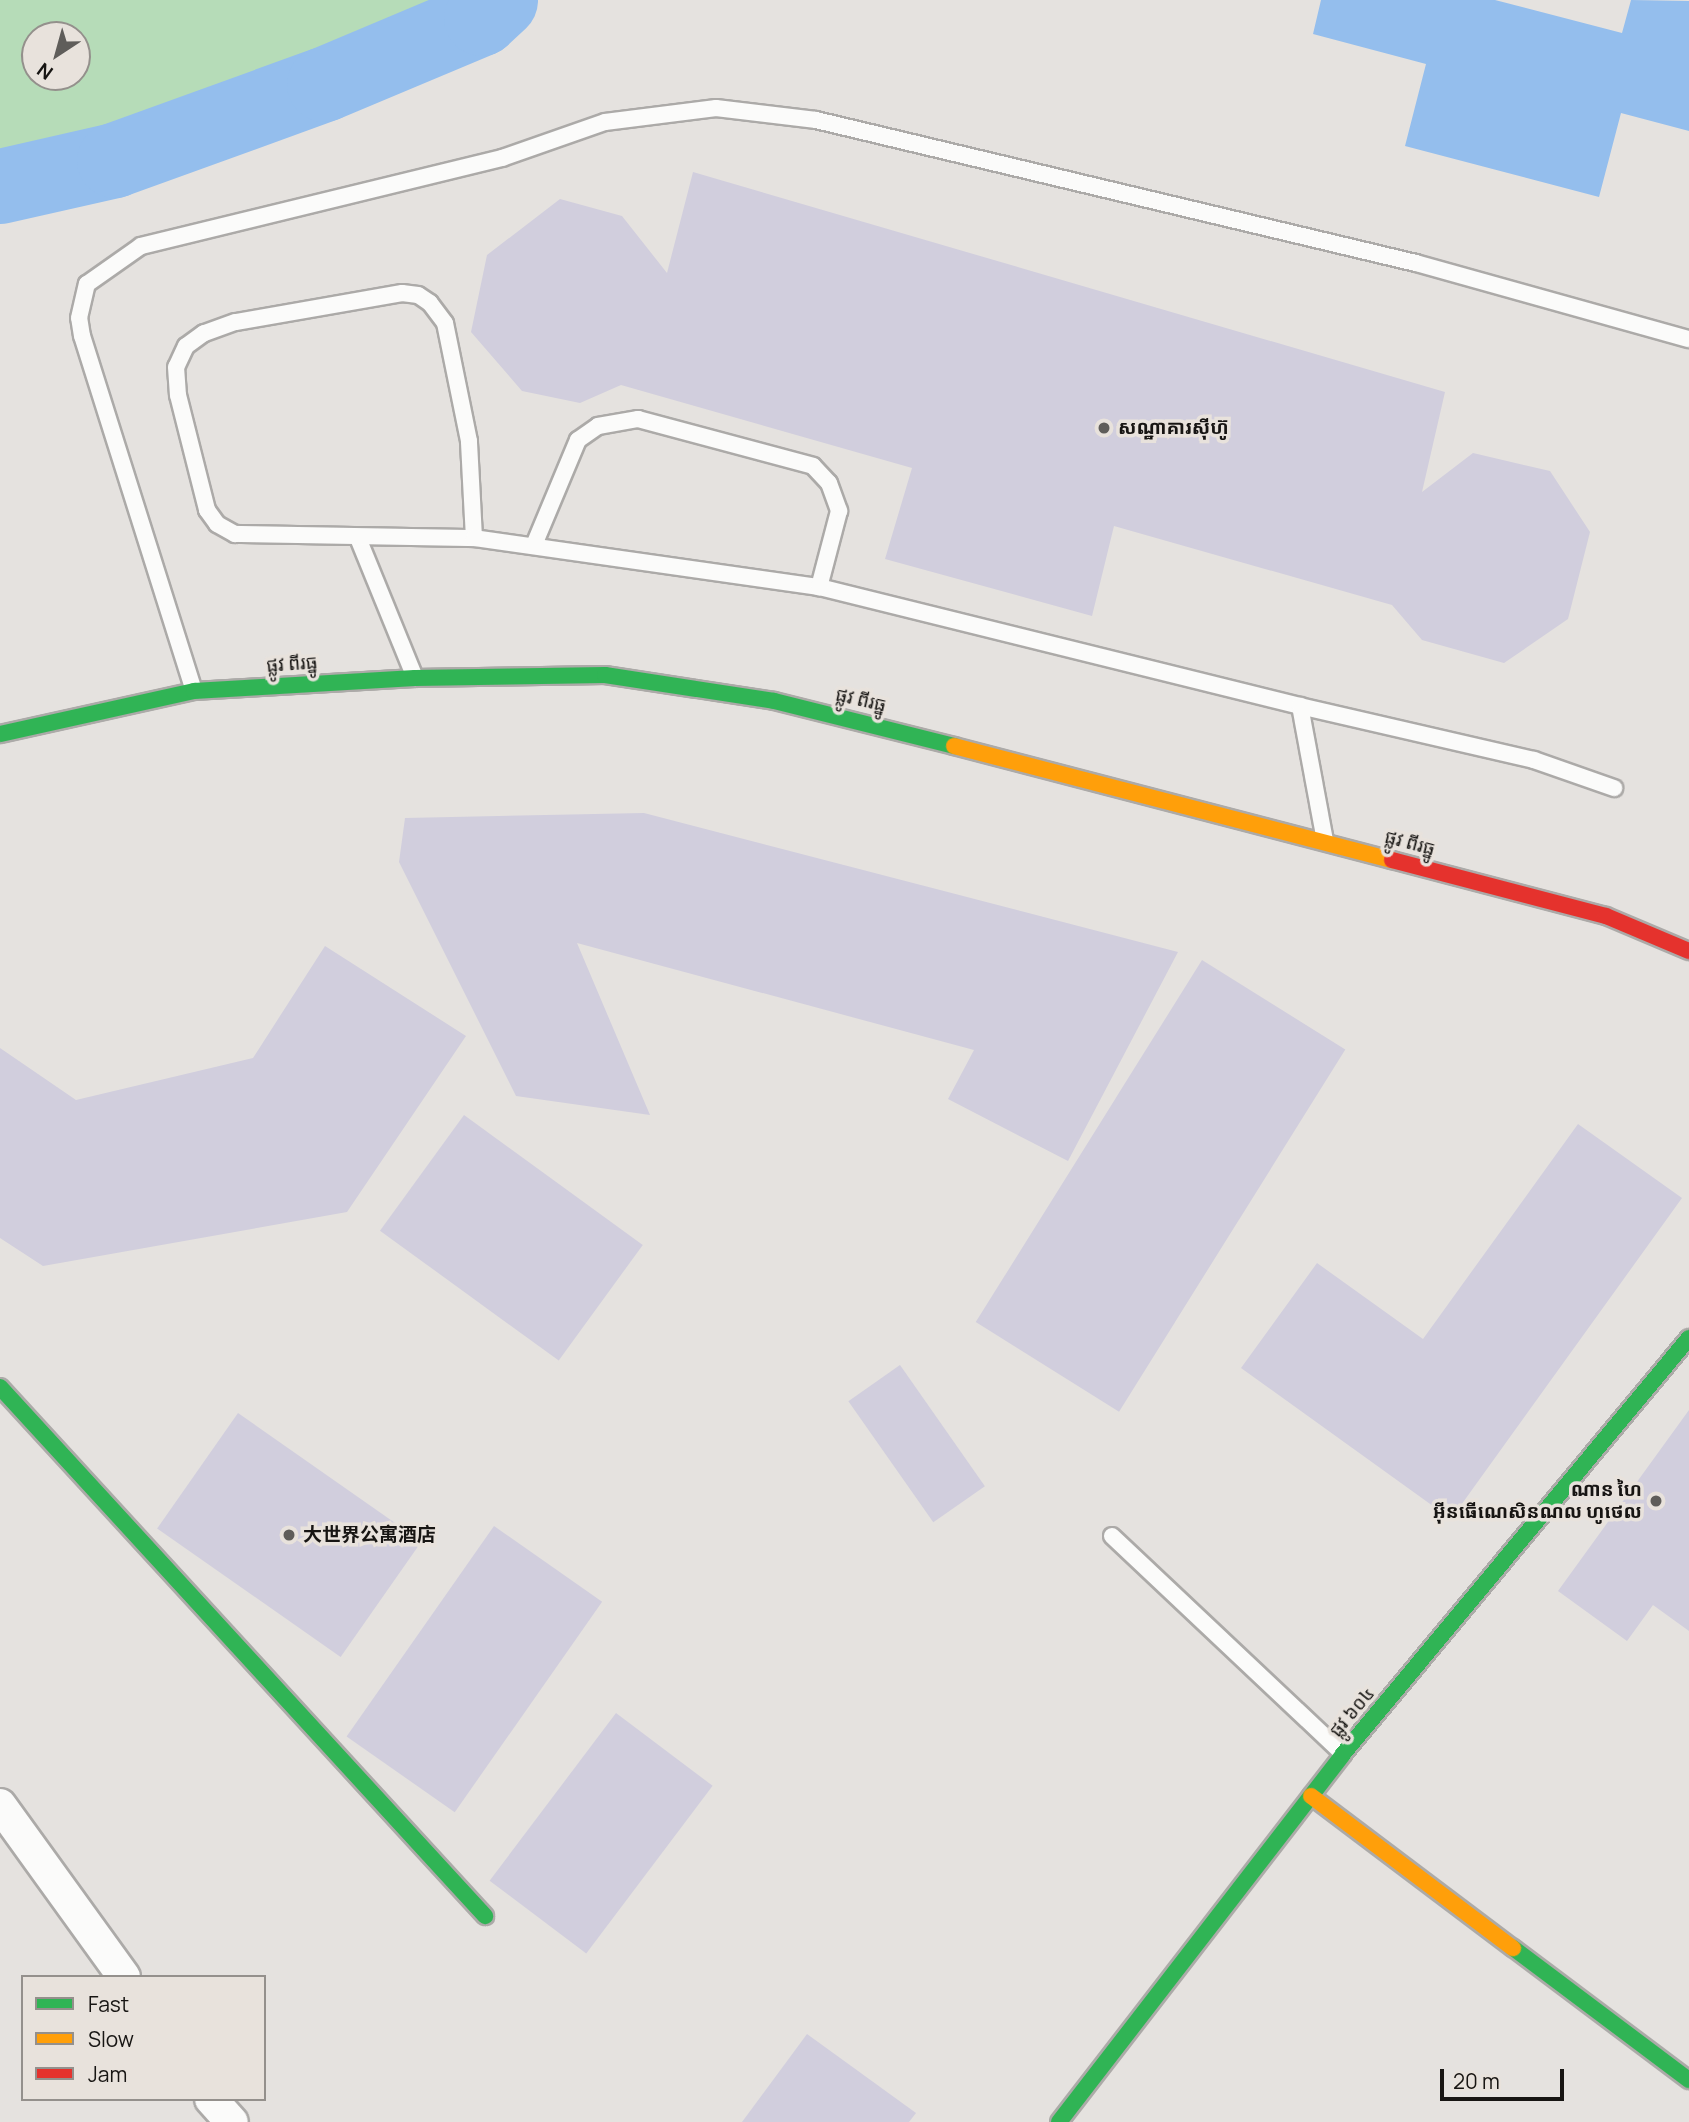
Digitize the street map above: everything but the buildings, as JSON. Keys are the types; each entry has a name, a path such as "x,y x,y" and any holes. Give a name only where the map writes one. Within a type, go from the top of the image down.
{"street":[{"name":"ផ្លូវ ពីរធ្នូ","path":"0,734 194,691 415,678 605,675 774,701 1606,916 1689,951"},
{"name":"ផ្លូវ ៦០៤","path":"1071,2118 1343,1755 1689,1338"},
{"path":"0,1387 485,1916"},
{"path":"1311,1796 1689,2080"},
{"path":"0,1805 123,1975"},
{"path":"213,2101 232,2122"}],"lane":[{"path":"194,691 82,336 79,318 87,284 141,246 502,159 605,122 716,108 816,120 1416,263 1689,339"},
{"path":"474,538 468,441 444,323 418,295 402,293 235,322 204,332 186,346 176,367 178,395 207,510 218,524 235,534 474,538 820,587 1300,706 1534,760 1614,788"},
{"path":"534,545 578,440 598,426 638,419 813,466 829,483 839,511 820,587"},
{"path":"358,538 415,678"},
{"path":"1300,706 1326,843"},
{"path":"1112,1536 1343,1755"}],"green space":[{"path":"0,0 500,0 481,18 324,84 114,160 0,186"}],"water":[{"path":"1321,0 1495,0 1622,33 1631,0 1689,1 1689,131 1621,113 1599,197 1405,146 1426,64 1313,34"}],"waterway":[{"path":"0,186 114,160 324,84 481,18 500,0"}],"traffic: fast":[{"path":"0,734 194,691 415,678 605,675 774,701 954,746"},
{"path":"1059,2122 1343,1754 1689,1338"},
{"path":"0,1387 485,1916"},
{"path":"1513,1948 1689,2080"}],"traffic: slow":[{"path":"954,746 1392,860"},
{"path":"1311,1796 1513,1948"}],"traffic: jam":[{"path":"1392,860 1606,916 1689,951"}],"place":[{"name":"សណ្ឋាគារស៊ីហ៊ូ","path":"1104,428"},
{"name":"ណាន ហៃ អ៊ីនធើណេសិនណល ហូថេល","path":"1656,1501"},
{"name":"大世界公寓酒店","path":"289,1535"}]}
